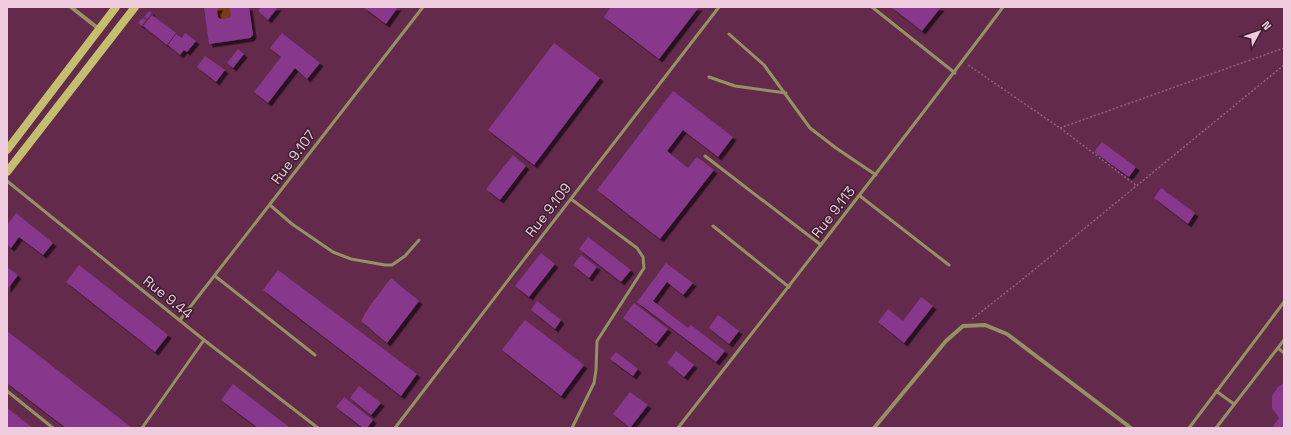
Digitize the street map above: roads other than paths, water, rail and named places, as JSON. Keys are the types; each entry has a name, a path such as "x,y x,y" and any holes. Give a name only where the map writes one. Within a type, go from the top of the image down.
{"main road":[{"path":"7,150 116,7"},
{"path":"7,172 135,7"}],"street":[{"path":"71,7 100,29"},
{"path":"874,428 946,341 963,326 985,325 1007,334 1131,428"}],"lane":[{"name":"Rue 9.107","path":"180,320 423,7"},
{"name":"Rue 9.109","path":"395,428 719,7"},
{"path":"872,7 955,72"},
{"name":"Rue 9.113","path":"678,428 860,196 1003,7"},
{"path":"729,34 764,65 786,93 810,128 836,148 876,175"},
{"path":"709,77 735,86 768,92 786,93"},
{"path":"705,156 821,246"},
{"name":"Rue 9.44","path":"7,181 204,340 318,428"},
{"path":"860,196 949,265"},
{"path":"571,199 637,248 643,257 644,268 597,341 594,383 572,428"},
{"path":"270,205 292,224 332,252 351,259 392,265 405,256 419,240"},
{"path":"713,226 789,286"},
{"path":"215,276 315,356"},
{"path":"1189,428 1284,302"},
{"path":"142,428 204,340"},
{"path":"1216,428 1284,340"},
{"path":"1278,348 1284,353"},
{"path":"1216,391 1234,404"},
{"path":"7,392 53,428"}]}
